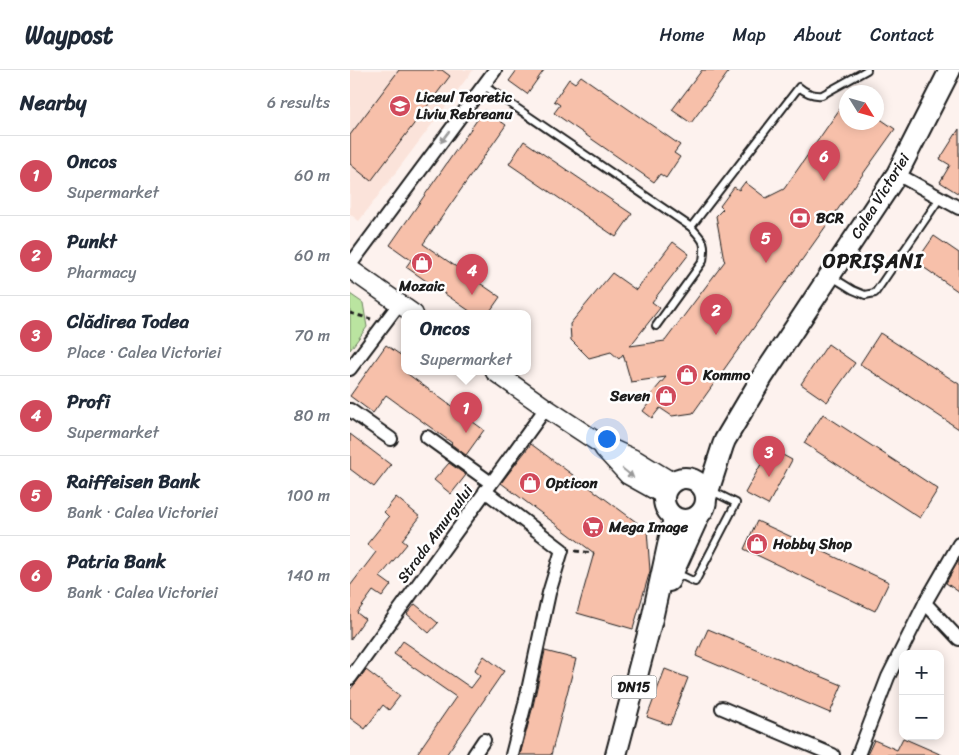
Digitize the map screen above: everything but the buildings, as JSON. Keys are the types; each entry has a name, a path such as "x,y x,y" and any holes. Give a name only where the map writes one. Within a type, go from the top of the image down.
{"main road":[{"name":"Calea Victoriei","path":"652,619 705,501 723,445 763,376 897,174 945,73"},
{"name":"Calea Victoriei","path":"675,485 723,445"},
{"path":"695,480 705,491 705,501 693,519 687,520 674,518 669,514 664,502 675,485 695,480"},
{"name":"Calea Victoriei","path":"616,755 652,619 674,518"}],"street":[{"path":"350,265 495,70"},
{"path":"897,174 959,208"},
{"path":"350,269 406,309"},
{"path":"350,369 382,326 401,313"},
{"path":"499,375 599,443 636,460 675,485"},
{"name":"Strada Amurgului","path":"350,678 546,408"},
{"path":"350,410 391,439"},
{"path":"427,437 562,550 548,593 525,704 512,755"},
{"path":"858,755 888,677 959,544"},
{"path":"926,603 959,639"},
{"path":"722,708 833,755"},
{"path":"474,755 484,740"}],"lane":[{"path":"691,227 799,87 804,92 816,96 822,95 867,70"},
{"path":"483,85 691,227 702,239 705,249 703,261 656,326"},
{"path":"830,275 853,290 865,295 875,293 940,198"},
{"path":"674,571 695,582 736,503 705,501"}],"path":[{"path":"350,313 370,318 382,326"},
{"path":"562,550 594,553"}],"shaded area":[{"path":"350,70 473,70 359,221 350,214"}],"green space":[{"path":"350,294 363,303 367,327 350,350"}],"place":[{"name":"Liceul Teoretic Liviu Rebreanu","path":"400,106"},
{"name":"Patria Bank","path":"824,181"},
{"name":"BCR","path":"800,218"},
{"name":"Mozaic","path":"422,263"},
{"name":"Raiffeisen Bank","path":"766,263"},
{"name":"Profi","path":"472,295"},
{"name":"Punkt","path":"716,335"},
{"name":"Kommo","path":"687,375"},
{"name":"Seven","path":"666,396"},
{"name":"Oncos","path":"466,433"},
{"name":"Clădirea Todea","path":"769,477"},
{"name":"Opticon","path":"530,483"},
{"name":"Mega Image","path":"593,527"},
{"name":"Hobby Shop","path":"757,544"}],"district":[{"name":"OPRIȘANI","path":"873,261"}]}
